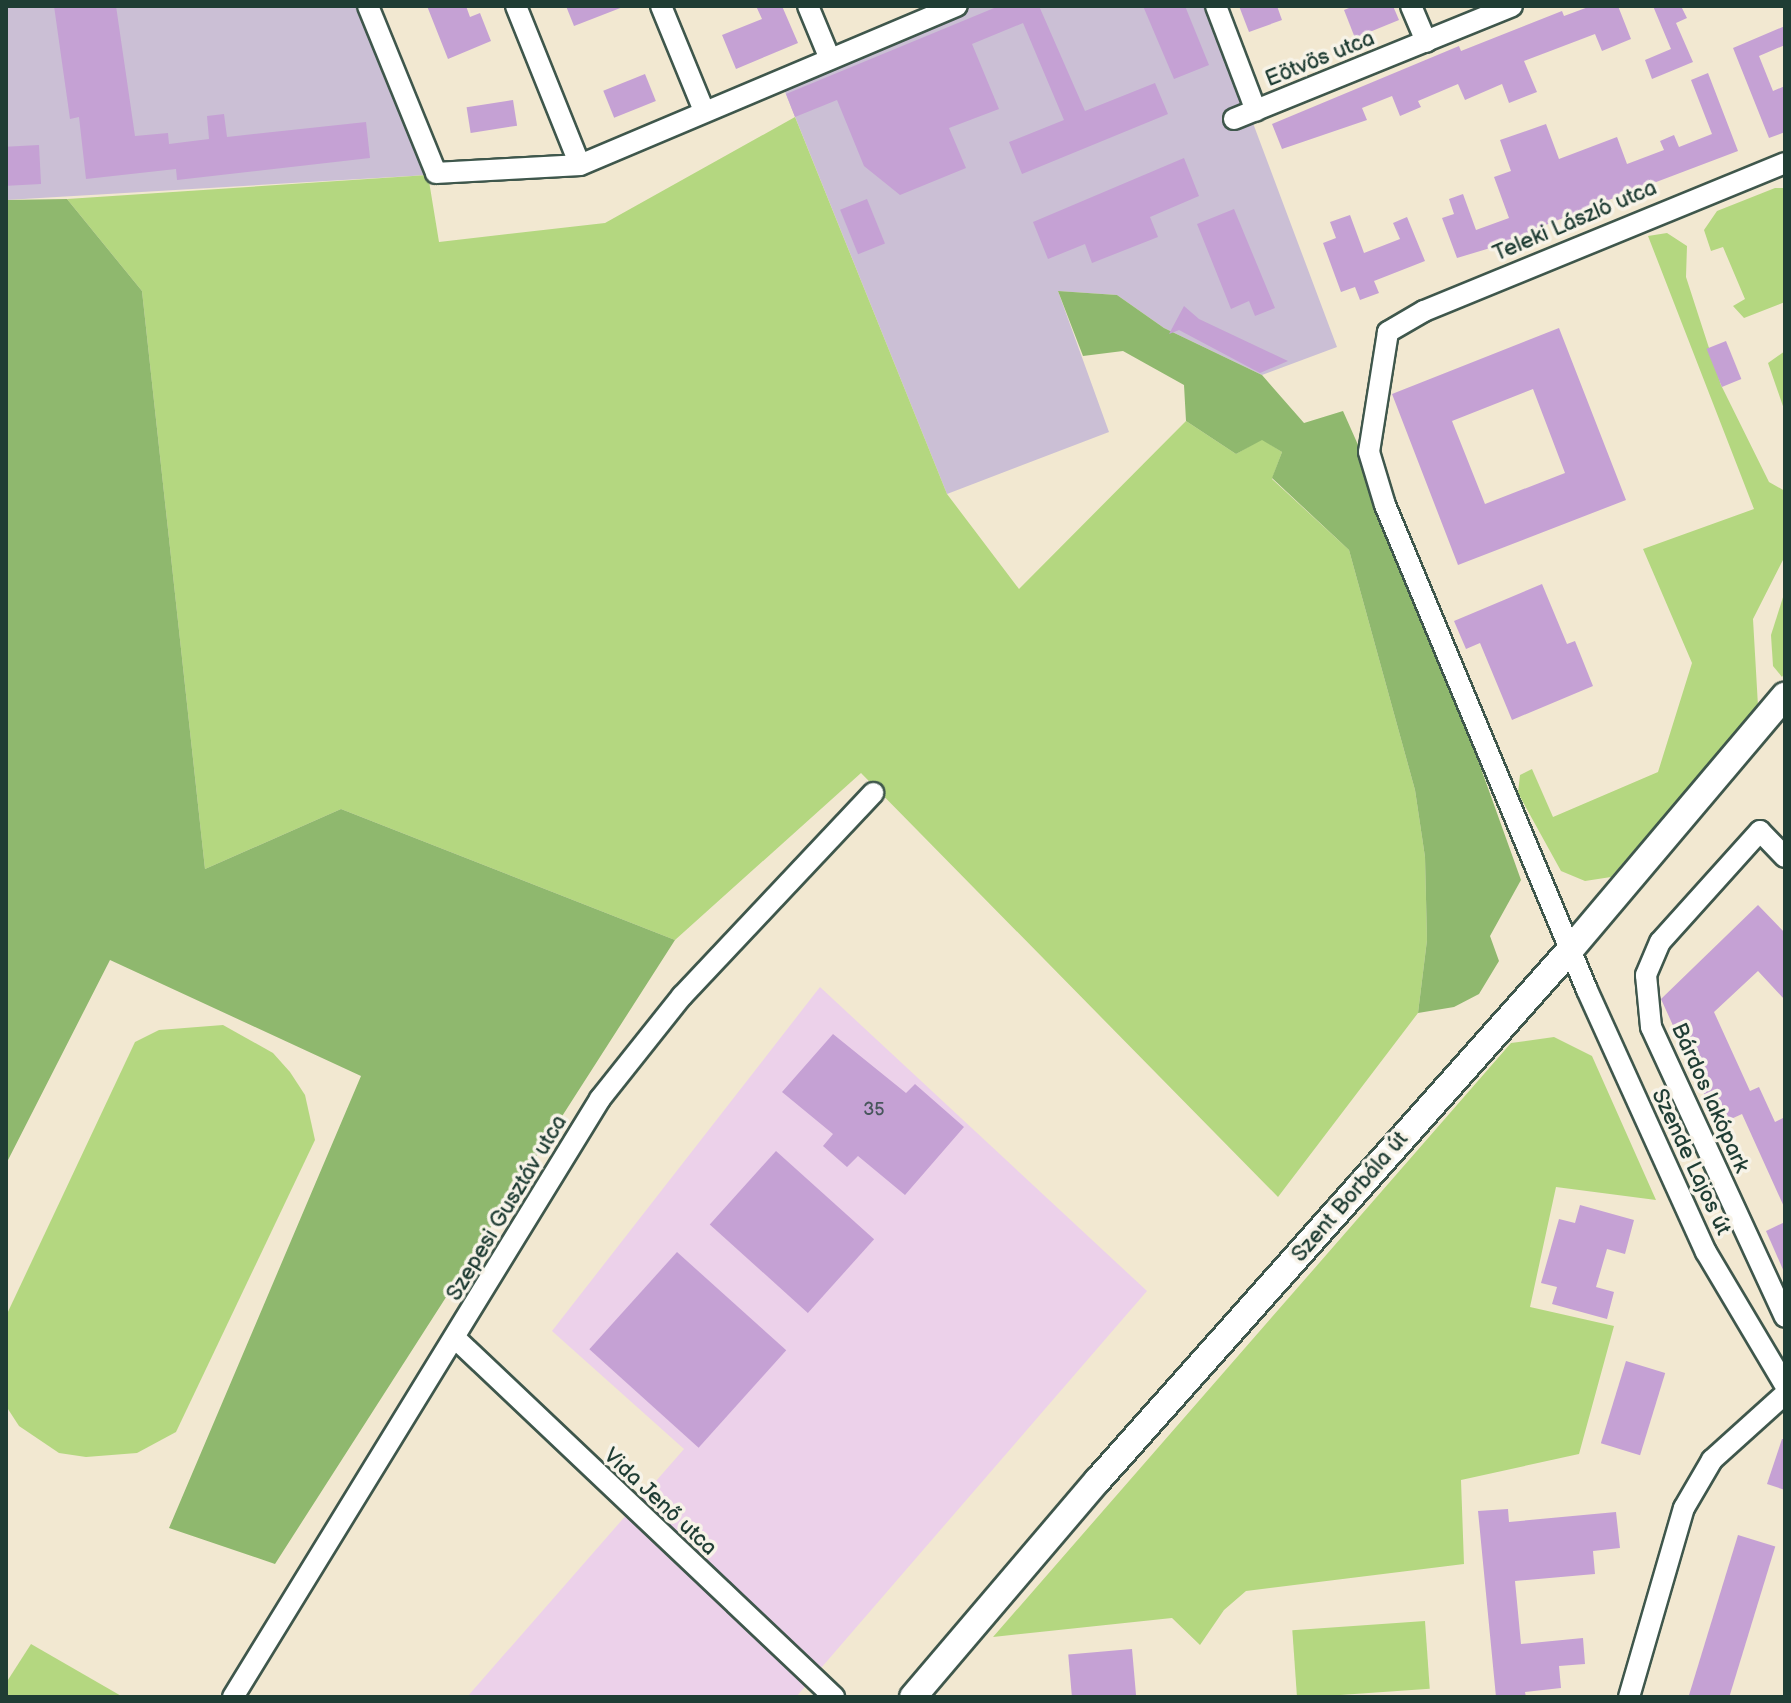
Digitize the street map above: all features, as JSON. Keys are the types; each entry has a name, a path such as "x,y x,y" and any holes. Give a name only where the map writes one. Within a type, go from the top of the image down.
{"street":[{"path":"368,6 436,173 580,165 955,6"},
{"path":"516,6 580,165"},
{"path":"661,6 704,111"},
{"path":"808,6 830,59"},
{"path":"1216,6 1256,111"},
{"path":"1411,6 1426,42"},
{"name":"Eötvös utca","path":"1234,119 1512,6"},
{"name":"Teleki László utca","path":"1388,332 1424,311 1785,163"},
{"name":"Szende Lajos út","path":"1388,332 1376,384 1369,452 1385,505 1570,950 1706,1252 1785,1385"},
{"name":"Szent Borbála út","path":"913,1697 1098,1480 1570,950 1785,696"},
{"name":"Szepesi Gusztáv utca","path":"235,1694 456,1339 600,1099 682,996 873,793"},
{"name":"Bárdos lakópark","path":"1785,857 1760,831 1660,942 1646,975 1646,1008 1785,1317"},
{"name":"Vida Jenő utca","path":"456,1339 834,1697"},
{"path":"1629,1697 1684,1508 1712,1460 1785,1394"}],"shaded area":[{"path":"6,6 363,6 428,175 6,200"},
{"path":"951,6 1209,6 1337,347 1262,375 1164,328 1117,295 1058,291 1109,432 947,494 779,77"},
{"path":"820,987 1147,1291 796,1697 467,1697 684,1449 552,1331"}],"green space":[{"path":"795,117 947,494 1019,589 1186,421 1236,454 1262,439 1282,452 1272,479 1349,550 1415,790 1425,857 1427,940 1418,1013 1278,1197 861,773 675,940 341,809 205,869 142,291 67,199 428,175 439,242 605,223"},
{"path":"1775,188 1785,188 1785,302 1744,318 1733,306 1745,299 1723,247 1711,251 1704,230 1717,211"},
{"path":"67,199 142,291 205,869 341,809 675,940 275,1564 169,1528 361,1076 110,960 6,1164 6,200"},
{"path":"1667,233 1687,246 1686,277 1721,385 1769,482 1785,491 1785,556 1753,619 1758,706 1611,877 1585,881 1561,871 1518,793 1520,775 1532,769 1553,817 1658,772 1692,663 1643,549 1754,509 1648,236"},
{"path":"1058,291 1117,295 1164,328 1262,375 1304,423 1343,411 1394,526 1521,880 1490,936 1499,961 1479,994 1454,1007 1418,1013 1427,940 1425,857 1415,790 1349,550 1272,478 1282,452 1262,440 1236,454 1186,421 1184,385 1123,351 1083,356"},
{"path":"1785,351 1785,412 1768,363"},
{"path":"1785,591 1785,672 1782,677 1773,666 1771,635"},
{"path":"223,1025 273,1053 290,1072 305,1095 315,1140 176,1432 137,1453 86,1457 59,1453 19,1426 6,1406 6,1316 135,1042 159,1030"},
{"path":"1554,1037 1592,1056 1656,1200 1556,1187 1530,1307 1614,1326 1579,1454 1461,1480 1464,1564 1246,1591 1224,1610 1200,1645 1172,1618 993,1637 1511,1043"},
{"path":"1425,1621 1430,1689 1297,1697 1292,1630"},
{"path":"31,1644 123,1697 6,1697 6,1683"}],"building":[{"path":"54,6 116,6 135,136 168,133 169,144 209,139 207,116 224,114 227,137 366,122 370,158 177,180 176,169 86,179 79,117 70,119"},
{"path":"427,6 466,6 470,17 480,13 491,41 448,59"},
{"path":"566,6 623,6 623,7 574,26"},
{"path":"756,6 782,6 798,43 736,69 722,35 762,19"},
{"path":"999,6 1039,6 1085,111 1155,83 1168,114 1022,174 1009,142 1064,120 1023,23 972,44 999,109 949,128 966,168 900,195 864,166 837,100 795,117 786,94"},
{"path":"1143,6 1185,6 1209,65 1174,79"},
{"path":"1239,6 1277,6 1282,20 1249,32"},
{"path":"1354,6 1393,6 1399,20 1355,38 1344,10"},
{"path":"1591,6 1618,6 1631,39 1602,51 1595,34 1524,61 1537,92 1509,103 1502,84 1465,100 1458,84 1418,101 1421,107 1400,116 1392,96 1362,108 1367,120 1282,149 1272,124 1459,46 1461,51 1562,11 1564,16"},
{"path":"1653,6 1681,6 1687,18 1676,23 1693,62 1652,79 1645,60 1671,49"},
{"path":"1785,26 1785,45 1759,56 1773,91 1785,86 1785,132 1769,138 1733,48"},
{"path":"1708,73 1738,151 1536,229 1537,234 1457,258 1442,218 1454,214 1449,199 1463,194 1476,230 1509,218 1494,177 1511,171 1500,140 1546,124 1559,159 1617,137 1627,164 1664,150 1660,141 1674,135 1679,147 1712,134 1691,80"},
{"path":"645,74 656,101 614,118 603,91"},
{"path":"513,100 517,126 471,133 467,107"},
{"path":"39,145 41,184 8,186 6,147"},
{"path":"1184,158 1199,196 1150,217 1158,237 1092,263 1085,244 1048,259 1033,222"},
{"path":"867,199 885,244 858,254 840,210"},
{"path":"1234,209 1275,308 1255,316 1249,301 1231,309 1197,224"},
{"path":"1350,215 1364,253 1400,239 1393,223 1407,217 1425,261 1374,281 1379,293 1360,300 1355,287 1341,292 1323,243 1336,238 1330,222"},
{"path":"1184,306 1199,319 1288,361 1260,373 1179,330 1169,334"},
{"path":"1559,328 1626,500 1458,565 1392,394","holes":["1533,389 1565,473 1485,504 1452,421"]},
{"path":"1726,341 1741,379 1722,387 1707,349"},
{"path":"1542,584 1567,644 1575,641 1593,686 1512,720 1480,643 1466,649 1454,621"},
{"path":"1758,905 1785,933 1785,1000 1758,971 1714,1012 1750,1091 1759,1087 1775,1122 1785,1117 1785,1209 1742,1114 1718,1125 1661,999"},
{"path":"833,1034 906,1093 915,1084 964,1127 905,1195 858,1156 847,1167 823,1146 833,1134 782,1092"},
{"path":"776,1151 874,1239 808,1313 710,1225"},
{"path":"1580,1205 1634,1220 1625,1254 1607,1249 1596,1287 1614,1292 1607,1319 1552,1304 1557,1287 1541,1283 1559,1219 1575,1223"},
{"path":"1785,1222 1785,1274 1766,1231"},
{"path":"677,1252 786,1350 699,1448 589,1349"},
{"path":"1626,1361 1665,1373 1640,1455 1601,1443"},
{"path":"1782,1439 1785,1439 1785,1490 1767,1484"},
{"path":"1508,1509 1509,1522 1616,1512 1620,1548 1593,1551 1595,1574 1515,1581 1521,1644 1583,1638 1585,1664 1559,1666 1561,1688 1525,1692 1526,1697 1496,1697 1478,1511"},
{"path":"1738,1535 1775,1546 1729,1697 1688,1697"},
{"path":"1132,1649 1136,1697 1072,1697 1068,1655"}]}
